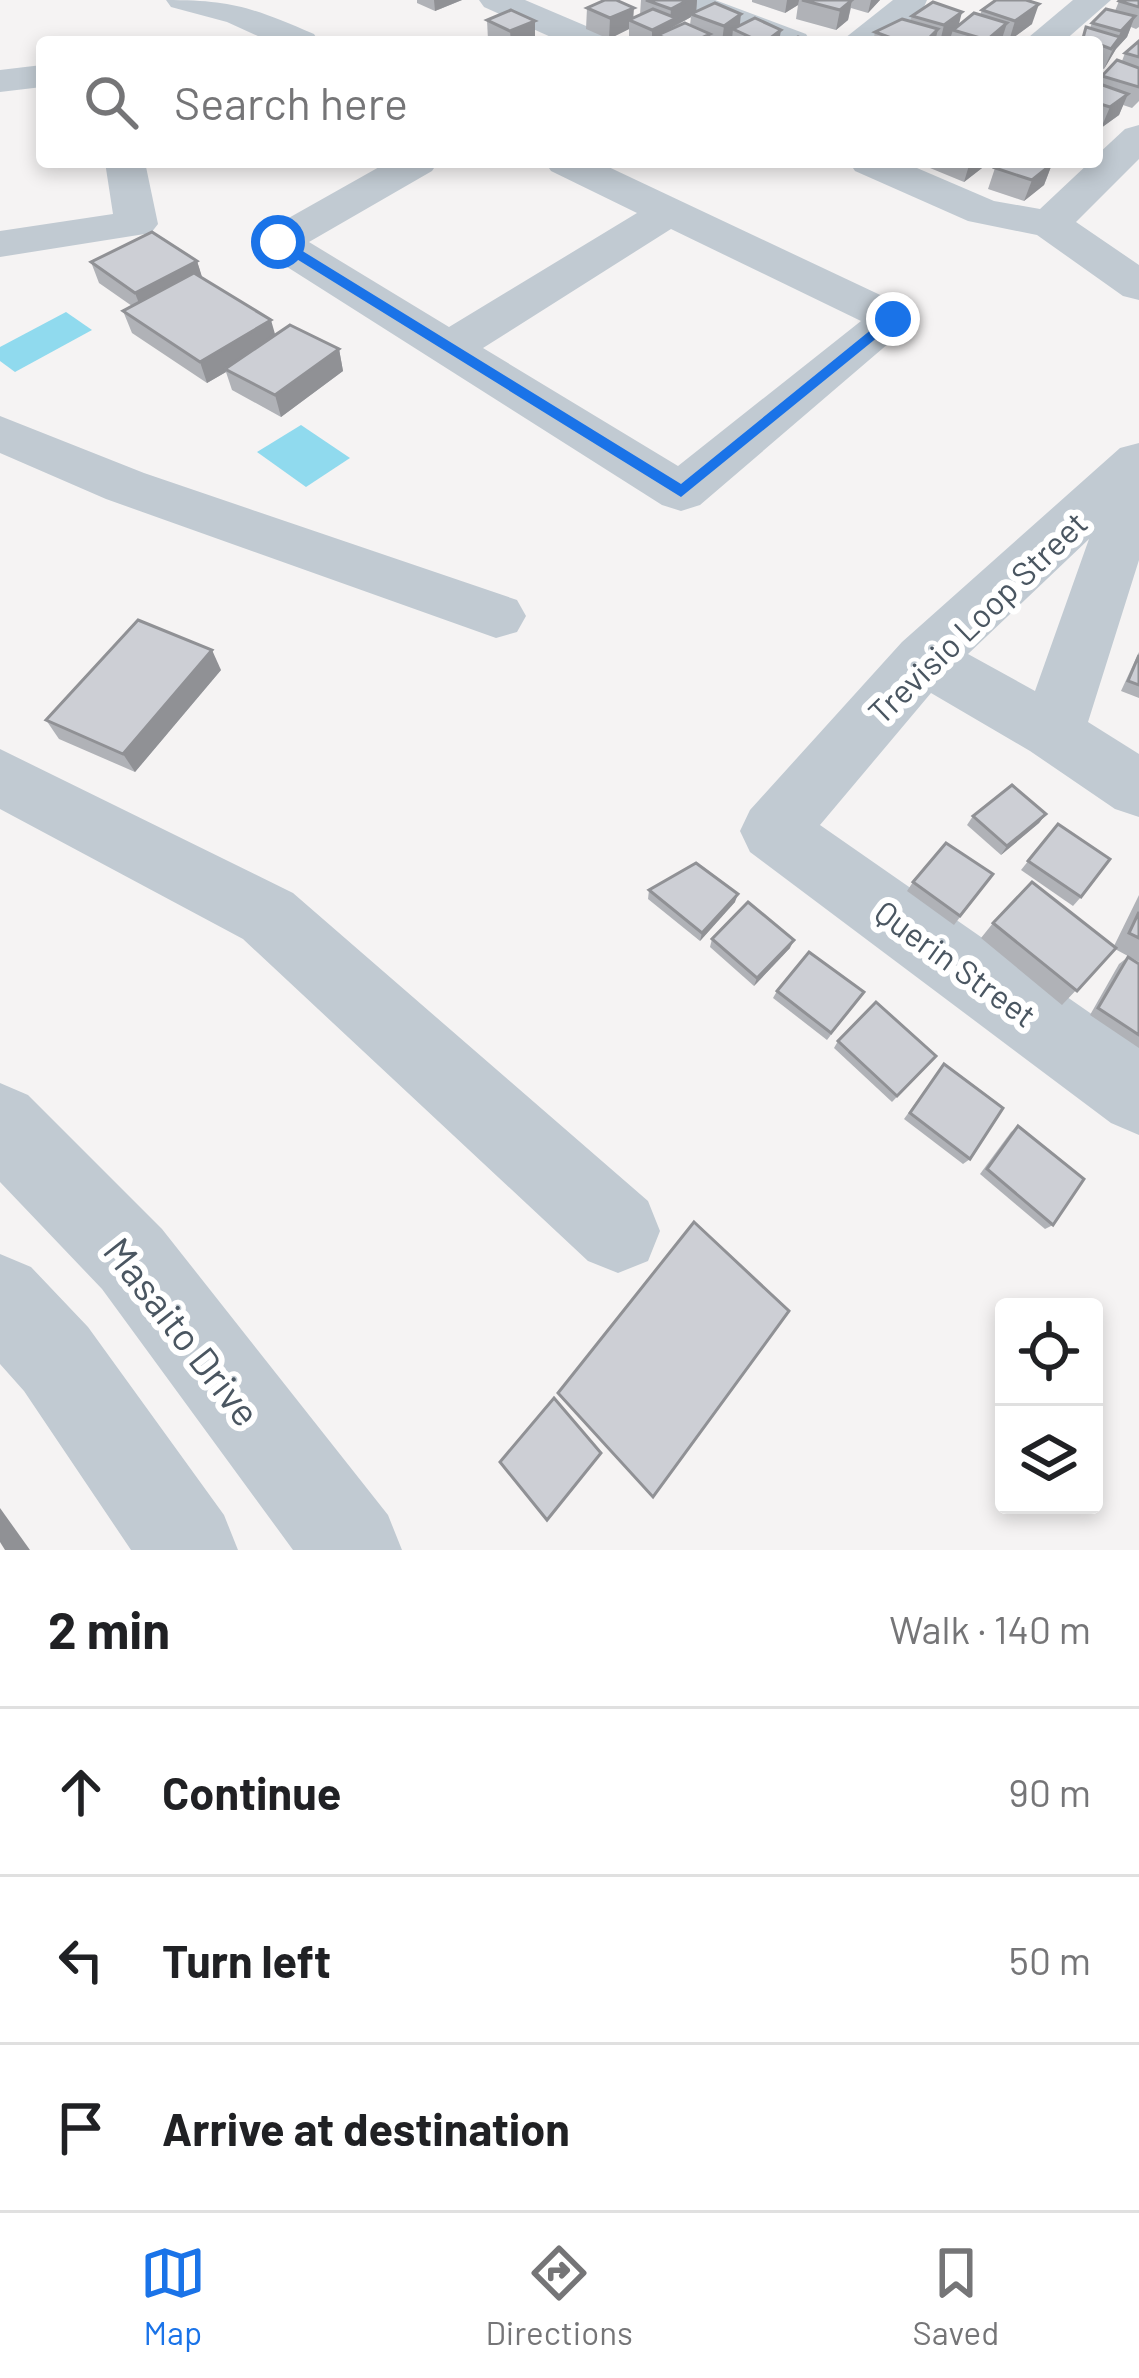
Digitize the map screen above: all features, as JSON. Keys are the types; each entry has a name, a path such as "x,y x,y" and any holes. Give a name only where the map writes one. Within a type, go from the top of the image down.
{"street":[{"path":"183,0 239,15 287,36"},
{"path":"496,0 578,36"},
{"path":"684,0 777,36"},
{"path":"867,36 910,7 910,0"},
{"path":"1049,36 1094,0"},
{"path":"0,81 36,77"},
{"path":"1050,224 1139,137"},
{"path":"0,244 136,224 126,168"},
{"path":"408,168 278,242 681,492 893,319 577,168"},
{"path":"887,168 983,212 1050,224 1139,286"},
{"path":"449,348 669,212"},
{"path":"0,434 125,486 496,616"},
{"name":"Trevisio Loop Street","path":"774,831 924,659 1139,461"},
{"path":"1053,732 1139,474"},
{"path":"924,659 1053,732 1139,789"},
{"path":"0,777 268,916 618,1231"},
{"name":"Querin Street","path":"774,831 1139,1095"},
{"name":"Masaito Drive","path":"0,1124 132,1259 353,1550"},
{"path":"0,1298 56,1359 190,1550"}],"water":[{"path":"66,312 92,330 15,372 0,361 0,347"},
{"path":"301,425 350,458 306,487 257,452"}],"building":[{"path":"605,0 634,8 610,18 587,8"},
{"path":"646,0 688,0 671,9"},
{"path":"802,0 852,0 840,10"},
{"path":"996,0 1039,4 1015,21 982,10"},
{"path":"933,2 962,12 944,25 912,16"},
{"path":"715,3 741,14 724,26 691,14"},
{"path":"653,9 676,18 652,30 629,20"},
{"path":"1106,9 1135,16 1121,31 1092,23"},
{"path":"511,10 535,21 510,31 487,20"},
{"path":"974,13 1007,23 992,36 953,30"},
{"path":"755,18 781,30 773,36 748,36 733,29"},
{"path":"902,19 938,29 931,36 875,32"},
{"path":"685,23 710,34 706,36 658,35"},
{"path":"1086,27 1120,37 1111,49 1103,46 1103,36 1084,36"},
{"path":"1139,41 1139,57 1125,53"},
{"path":"1117,60 1139,68 1139,87 1103,76"},
{"path":"1103,85 1128,94 1110,107 1103,105"},
{"path":"995,168 1047,168 1032,180"},
{"path":"152,232 197,261 135,293 91,262"},
{"path":"194,273 271,320 200,362 123,311"},
{"path":"290,325 339,349 275,395 225,369"},
{"path":"138,620 212,650 123,754 46,720"},
{"path":"1139,655 1139,685 1128,681"},
{"path":"1012,785 1046,814 1007,846 973,816"},
{"path":"1058,824 1110,859 1081,897 1028,861"},
{"path":"946,843 993,874 960,916 913,882"},
{"path":"696,863 738,894 702,933 649,890"},
{"path":"1032,882 1116,948 1077,991 993,923"},
{"path":"748,902 794,940 757,978 712,939"},
{"path":"1139,912 1139,938 1129,933"},
{"path":"809,952 864,992 831,1033 777,991"},
{"path":"1128,957 1139,964 1139,1035 1098,1008"},
{"path":"876,1002 936,1056 897,1096 838,1041"},
{"path":"944,1064 1003,1108 970,1159 910,1113"},
{"path":"1018,1126 1084,1179 1053,1225 987,1169"},
{"path":"694,1222 789,1311 653,1497 558,1393"},
{"path":"554,1398 601,1453 547,1520 500,1462"}],"route":[{"path":"278,242 681,492 893,319"}]}
